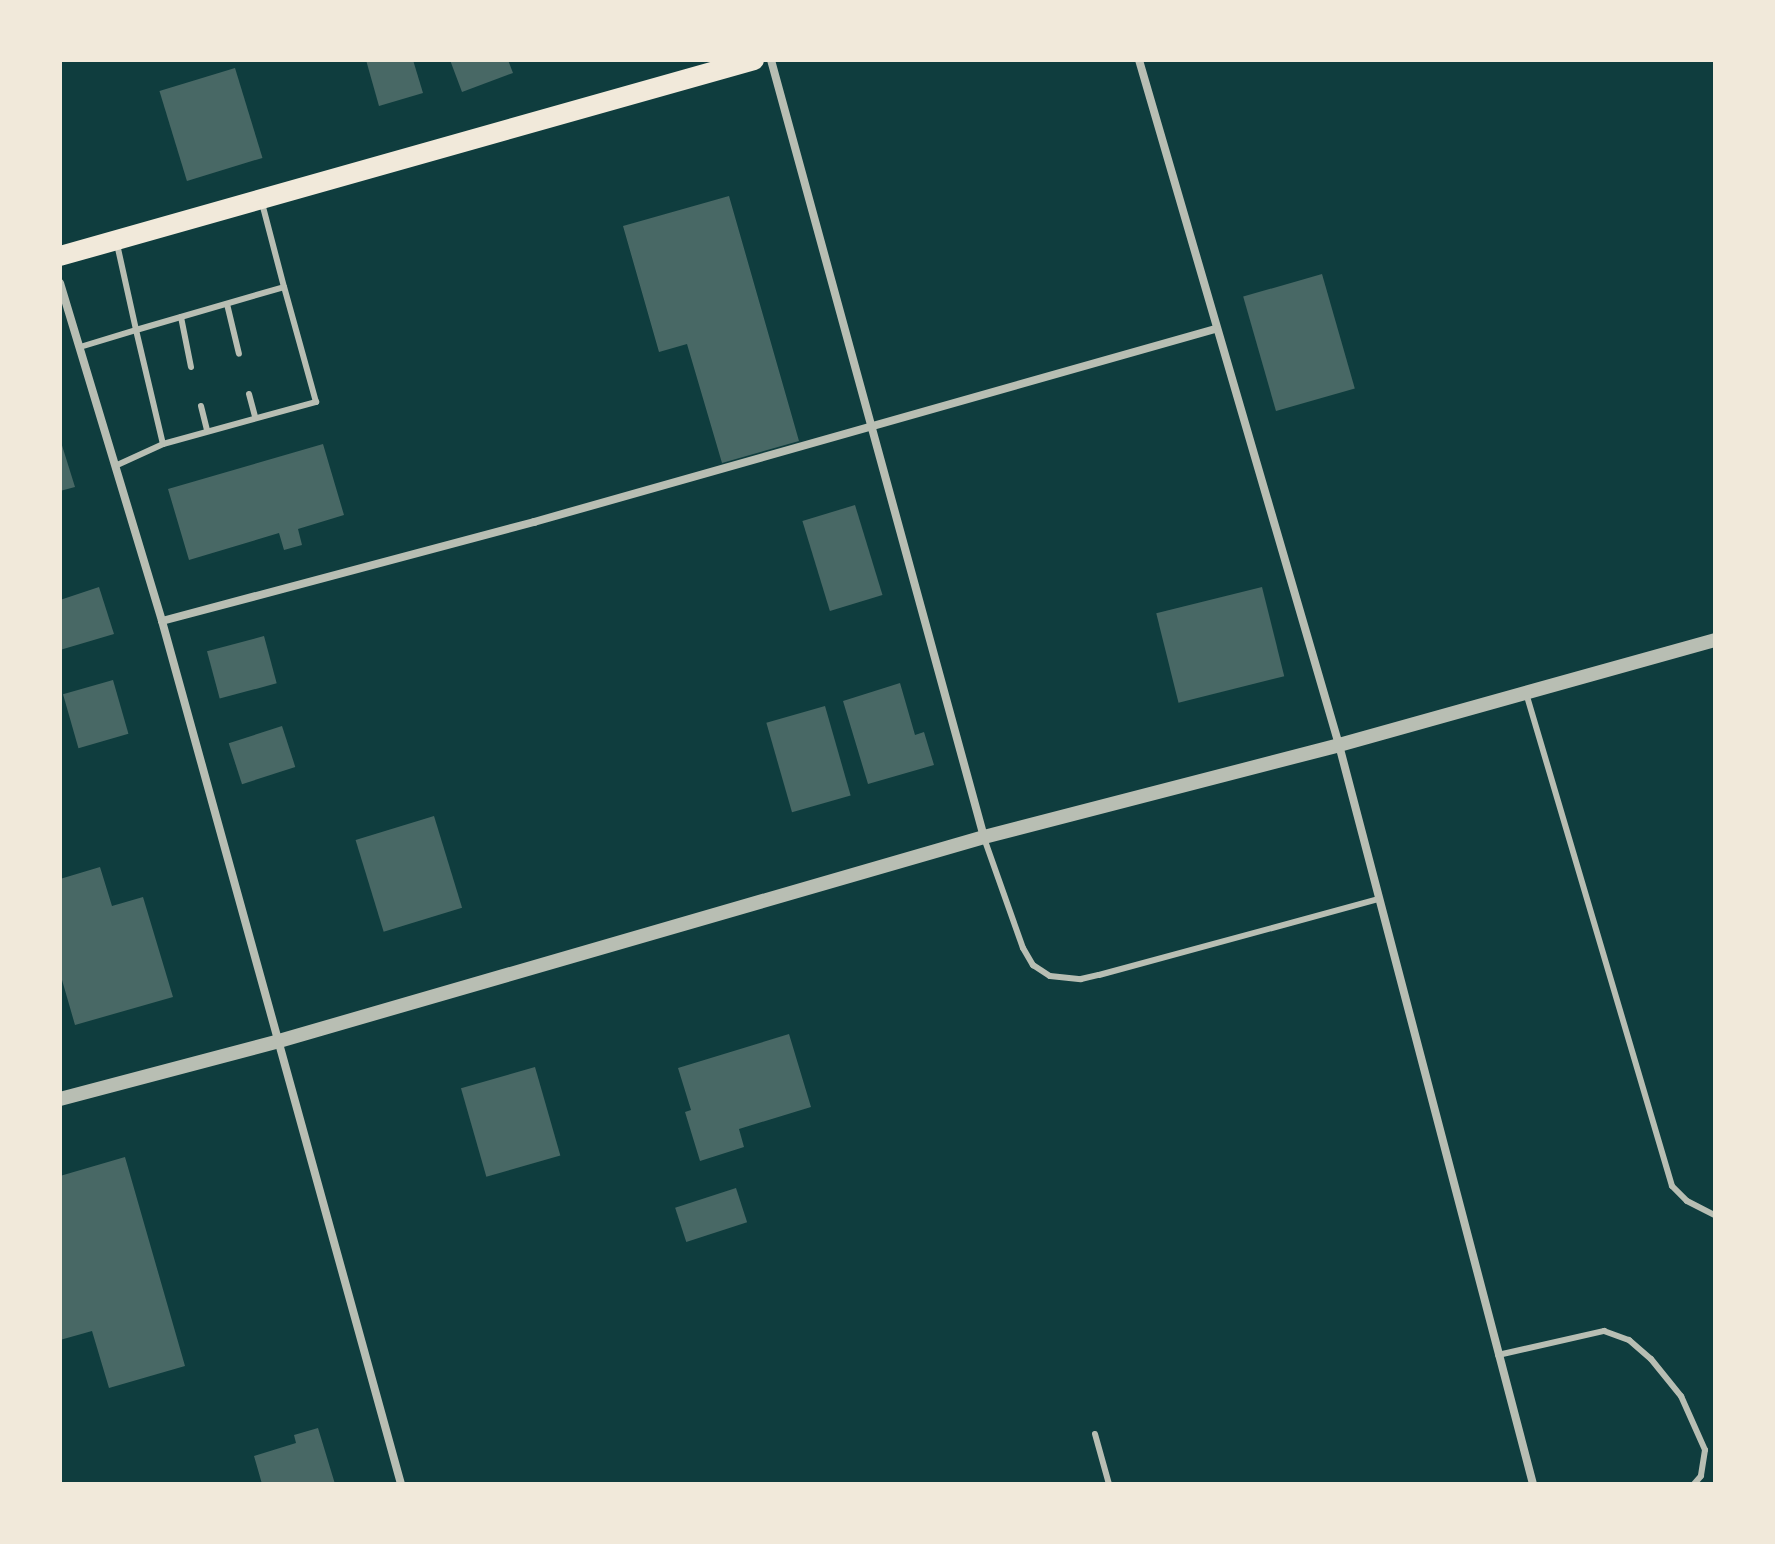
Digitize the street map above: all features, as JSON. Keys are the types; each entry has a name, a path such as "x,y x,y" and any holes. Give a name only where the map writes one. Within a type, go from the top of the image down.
{"main road":[{"path":"60,256 754,60"}],"street":[{"path":"771,60 984,837"},
{"path":"1139,60 1215,329 1339,745 1533,1484"},
{"path":"60,283 162,621 401,1484"},
{"path":"162,621 534,522 1215,329"},
{"path":"60,1099 279,1041 984,837 1339,745 1715,640"}],"lane":[{"path":"115,466 163,444 316,402 261,200"},
{"path":"116,240 163,444"},
{"path":"80,347 284,287"},
{"path":"227,304 239,354"},
{"path":"181,317 191,367"},
{"path":"249,394 255,417"},
{"path":"201,406 207,430"},
{"path":"1526,693 1672,1186 1687,1201 1715,1215"},
{"path":"984,837 1023,948 1033,965 1050,976 1081,979 1099,975 1379,899"},
{"path":"1498,1355 1604,1331 1629,1340 1651,1359 1681,1396 1705,1450 1706,1460 1694,1484"},
{"path":"1095,1434 1109,1484"},
{"path":"1706,1460 1715,1465"}],"building":[{"path":"366,60 413,60 423,93 379,106"},
{"path":"450,60 508,60 513,73 462,92"},
{"path":"235,68 262,158 187,181 159,91"},
{"path":"729,196 799,441 722,463 687,344 659,352 623,226"},
{"path":"1322,274 1355,388 1276,411 1243,297"},
{"path":"60,439 75,487 60,491"},
{"path":"323,444 344,515 298,529 302,545 284,550 279,533 189,560 168,489"},
{"path":"855,505 882,595 830,611 802,521"},
{"path":"99,587 114,634 60,650 60,600"},
{"path":"1262,587 1284,676 1178,703 1156,613"},
{"path":"264,636 277,683 220,699 207,651"},
{"path":"113,680 128,734 78,748 63,694"},
{"path":"900,683 915,735 924,732 934,765 868,784 843,701"},
{"path":"825,706 851,795 792,812 766,723"},
{"path":"282,726 295,767 242,784 229,743"},
{"path":"434,816 462,908 384,932 356,840"},
{"path":"100,867 112,906 143,897 173,997 75,1025 60,973 60,879"},
{"path":"789,1034 811,1107 739,1129 744,1147 700,1161 685,1112 691,1110 678,1068"},
{"path":"535,1067 560,1155 486,1177 461,1088"},
{"path":"125,1157 185,1366 109,1388 92,1331 60,1340 60,1176"},
{"path":"736,1188 747,1222 686,1242 675,1208"},
{"path":"318,1428 335,1484 262,1484 254,1456 296,1443 294,1435"}]}
